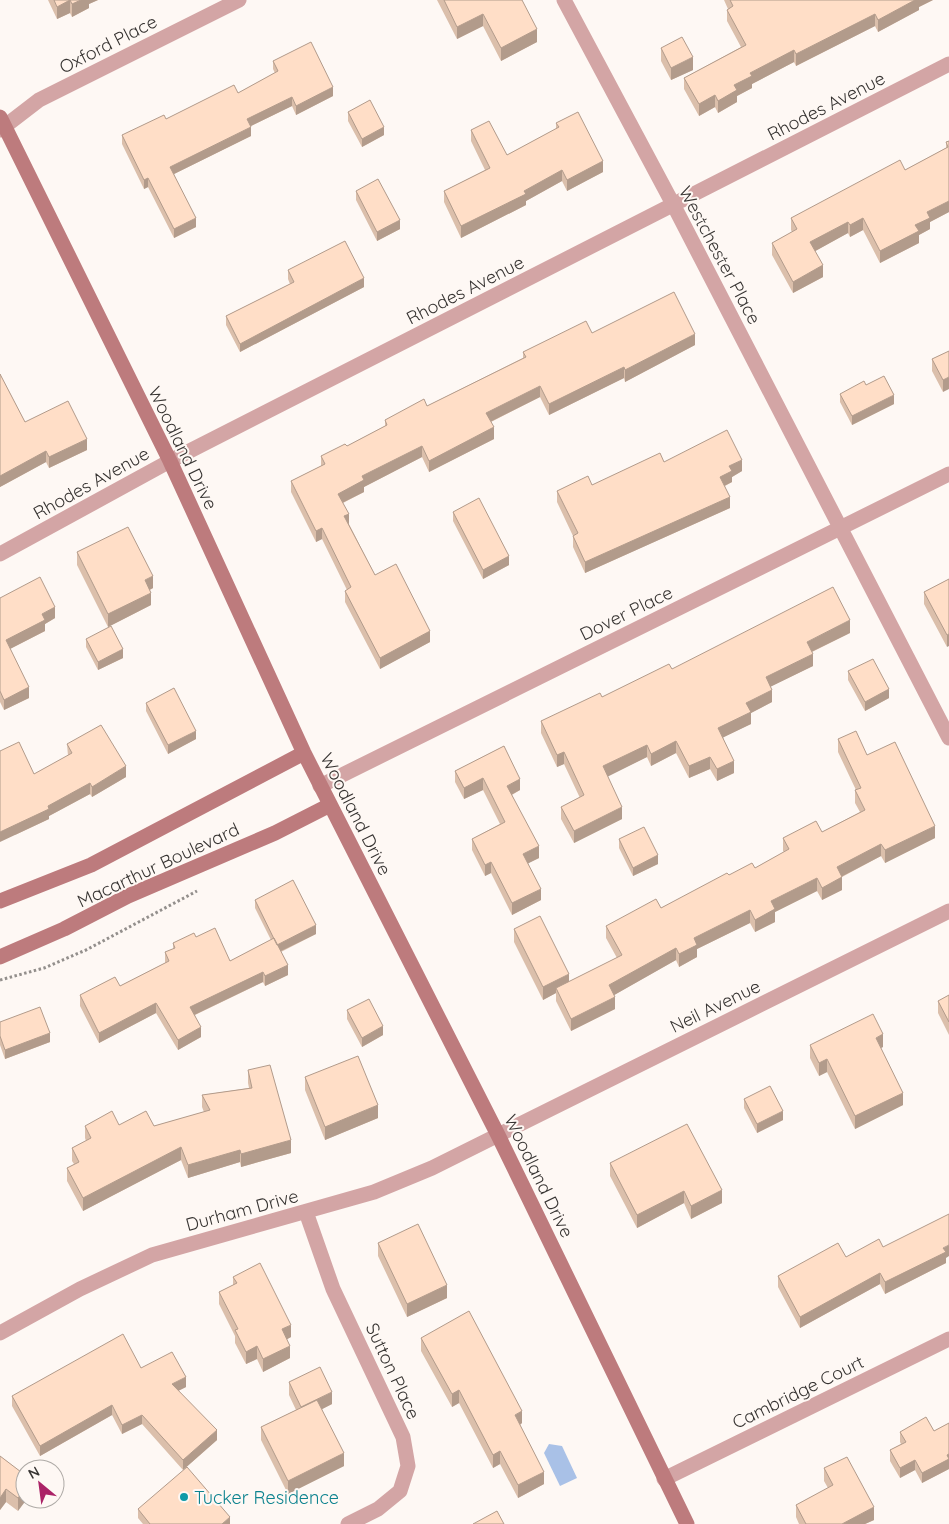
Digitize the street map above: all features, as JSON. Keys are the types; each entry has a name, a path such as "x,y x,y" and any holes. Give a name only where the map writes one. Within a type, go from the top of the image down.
{"main road":[{"name":"Woodland Drive","path":"2,125 170,461 304,754 498,1135 687,1524"},
{"name":"Macarthur Boulevard","path":"0,901 91,865 304,754"},
{"name":"Macarthur Boulevard","path":"0,957 64,929 128,896 275,833 330,805"}],"street":[{"name":"Oxford Place","path":"2,125 39,100 239,0"},
{"name":"Westchester Place","path":"564,0 674,206 949,738"},
{"name":"Rhodes Avenue","path":"0,554 170,461 674,206 949,64"},
{"name":"Dover Place","path":"320,786 949,474"},
{"name":"Neil Avenue","path":"498,1135 949,911"},
{"name":"Durham Drive","path":"0,1333 80,1288 152,1255 382,1189 432,1168 498,1135"},
{"name":"Sutton Place","path":"306,1212 333,1288 403,1437 408,1466 400,1491 378,1509 348,1524"},
{"name":"Cambridge Court","path":"664,1479 949,1339"}],"path":[{"path":"0,980 44,968 86,950 203,888"}],"water":[{"path":"549,1444 562,1446 577,1478 560,1486 544,1453"}],"building":[{"path":"54,0 70,0 57,7"},
{"path":"70,0 81,0 72,4"},
{"path":"444,0 522,0 537,29 501,48 483,14 457,27"},
{"path":"730,0 915,0 878,20 875,14 796,54 794,50 750,73 752,76 734,85 737,90 718,101 715,95 699,104 684,78 746,45 727,10 733,6"},
{"path":"682,37 693,57 671,68 661,48"},
{"path":"311,42 333,87 296,106 292,97 247,119 251,127 170,167 196,218 174,229 148,178 144,180 122,135 164,115 166,119 234,85 238,93 278,71 273,61"},
{"path":"370,100 384,127 362,139 348,112"},
{"path":"578,112 603,161 567,180 562,170 524,191 526,194 461,226 444,191 490,168 471,130 489,121 507,155 559,127 556,123"},
{"path":"949,141 949,201 927,212 930,218 915,225 919,231 880,251 863,218 850,225 848,222 810,242 823,265 793,282 772,243 797,229 791,218 900,160 905,170 948,147 946,142"},
{"path":"378,179 400,220 377,232 356,191"},
{"path":"345,241 364,278 240,344 226,316 294,282 288,270"},
{"path":"674,292 695,334 625,370 624,367 549,404 540,386 486,413 494,427 429,461 422,446 362,476 364,480 338,494 349,514 344,516 375,575 396,564 430,631 380,658 345,591 351,587 322,528 316,531 291,481 325,464 321,456 345,444 347,446 387,425 385,420 424,399 427,406 526,357 523,352 586,321 592,333"},
{"path":"949,351 949,377 943,380 932,359"},
{"path":"0,374 25,422 68,401 87,439 49,457 46,451 0,476"},
{"path":"884,376 894,395 852,416 840,394 864,381 866,385"},
{"path":"727,430 742,460 729,466 732,471 720,477 730,497 585,562 573,536 578,533 557,491 588,476 592,485 660,453 664,462"},
{"path":"479,498 509,556 483,570 453,512"},
{"path":"128,527 153,576 145,580 151,593 108,614 77,552"},
{"path":"40,577 55,607 42,614 45,620 6,640 29,687 4,700 0,691 0,598"},
{"path":"949,579 949,634 947,635 924,592"},
{"path":"833,587 850,620 807,642 813,654 766,677 772,690 746,703 751,712 718,728 734,761 717,769 710,757 689,766 676,741 651,754 647,745 603,766 622,807 574,831 561,807 584,795 564,752 557,755 541,721 600,693 602,697 669,664 672,669"},
{"path":"111,626 123,649 98,662 86,639"},
{"path":"873,659 889,689 865,702 848,671"},
{"path":"174,688 196,731 168,745 146,703"},
{"path":"101,725 126,766 92,787 90,783 48,806 49,809 0,832 0,751 19,742 34,774 72,753 67,744"},
{"path":"856,731 867,755 895,742 935,826 885,850 881,844 837,867 842,877 822,888 817,878 771,901 775,909 755,920 750,910 694,938 697,945 679,954 676,948 609,985 615,997 571,1019 556,988 622,955 606,926 656,899 661,908 727,873 729,875 752,863 755,868 789,849 783,838 816,821 822,832 865,810 855,790 861,788 838,739"},
{"path":"504,746 520,779 507,786 539,846 523,854 541,889 512,903 491,862 485,865 472,839 505,822 483,778 464,788 455,771"},
{"path":"644,827 658,855 633,868 619,839"},
{"path":"293,880 316,925 277,945 255,900"},
{"path":"540,916 569,974 543,987 514,929"},
{"path":"215,928 230,961 274,938 288,965 265,976 263,972 190,1007 201,1027 178,1040 156,1003 99,1033 80,995 115,977 120,986 169,961 165,952 175,948 173,943 194,933 196,937"},
{"path":"949,995 949,1022 938,1001"},
{"path":"369,999 383,1026 362,1038 347,1010"},
{"path":"40,1007 50,1033 5,1050 0,1036 0,1022"},
{"path":"873,1014 883,1034 876,1038 903,1093 855,1116 827,1059 819,1063 810,1045"},
{"path":"358,1056 378,1105 325,1127 305,1077"},
{"path":"270,1065 291,1140 241,1154 240,1150 188,1165 181,1147 83,1198 67,1168 79,1162 72,1148 91,1138 85,1126 112,1111 119,1125 146,1111 154,1126 210,1110 202,1095 252,1088 248,1070"},
{"path":"770,1086 783,1111 757,1124 744,1099"},
{"path":"687,1124 722,1190 691,1206 684,1191 637,1215 610,1163"},
{"path":"949,1214 949,1245 943,1248 946,1252 885,1282 880,1273 800,1317 778,1276 838,1243 846,1257 879,1239 883,1247"},
{"path":"418,1224 447,1285 407,1304 378,1243"},
{"path":"260,1263 291,1325 282,1329 290,1346 263,1359 257,1346 246,1352 235,1330 238,1329 219,1292 237,1283 233,1277"},
{"path":"469,1311 522,1411 515,1415 544,1472 518,1485 500,1451 493,1455 459,1390 452,1394 421,1338"},
{"path":"123,1334 141,1368 172,1352 186,1377 172,1384 217,1430 183,1460 142,1415 122,1425 112,1405 40,1446 12,1396"},
{"path":"320,1367 332,1392 301,1407 289,1382"},
{"path":"317,1400 344,1453 288,1481 261,1427"},
{"path":"926,1417 934,1431 949,1423 949,1454 947,1455 949,1459 922,1473 915,1460 900,1468 890,1450 906,1442 900,1432"},
{"path":"0,1456 15,1467 15,1496 6,1489 0,1498"},
{"path":"847,1457 874,1507 842,1524 806,1524 796,1505 833,1485 824,1468"},
{"name":"Tucker Residence","path":"187,1467 230,1517 222,1524 150,1524 138,1509"},
{"path":"497,1511 504,1524 473,1524"}],"place":[{"name":"Tucker Residence","path":"184,1497"}]}
